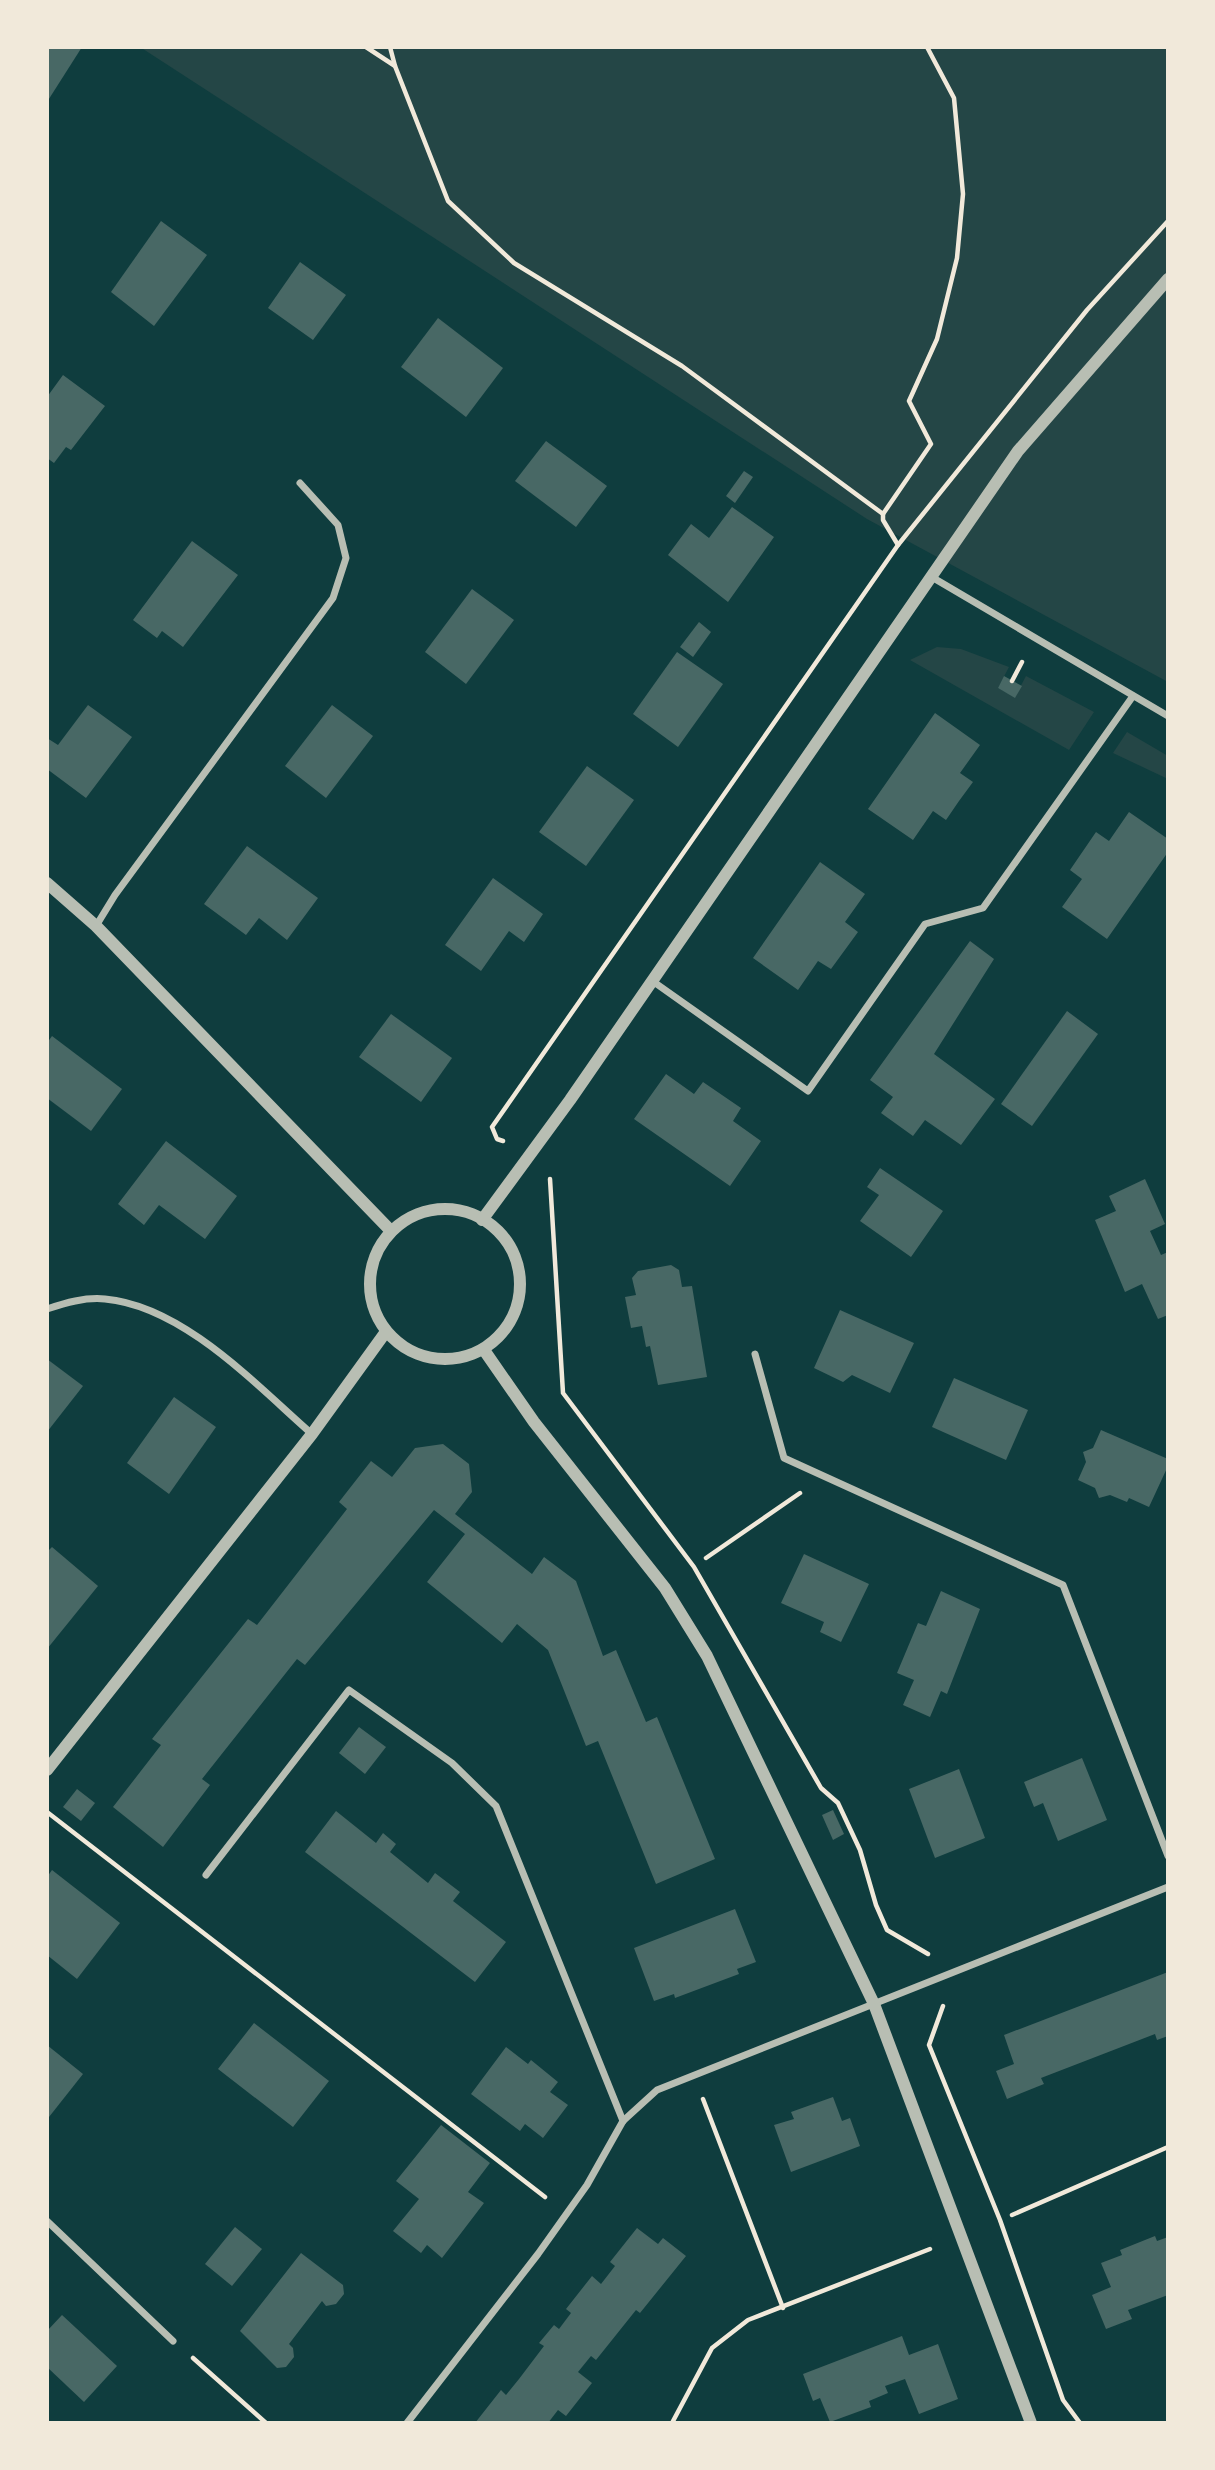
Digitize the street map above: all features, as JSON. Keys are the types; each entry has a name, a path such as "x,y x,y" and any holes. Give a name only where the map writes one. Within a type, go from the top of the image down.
{"street":[{"path":"482,1220 570,1100 650,980 1018,451 1168,279"},
{"path":"96,926 333,598 346,558 338,525 300,483"},
{"path":"930,576 1168,716"},
{"path":"650,980 808,1091 925,924 983,908 1133,696"},
{"path":"47,883 96,926 391,1231"},
{"path":"436,1210 463,1212 482,1220 500,1234 514,1256 520,1277 519,1301 506,1329 484,1350 447,1360 422,1357 386,1333 373,1308 369,1278 377,1252 391,1231 415,1215 436,1210"},
{"path":"47,1309 69,1301 104,1299 150,1309 181,1327 228,1361 312,1434"},
{"path":"47,1770 312,1434 386,1333"},
{"path":"484,1350 534,1422 664,1588 707,1656 874,2004 1031,2423"},
{"path":"755,1354 784,1458 1063,1585 1168,1856"},
{"path":"206,1875 349,1690 452,1763 496,1805 622,2121"},
{"path":"407,2423 587,2185 622,2121 657,2090 1168,1887"},
{"path":"47,2221 173,2341"}],"path":[{"path":"366,47 396,66"},
{"path":"390,47 448,201 514,263 682,366 883,514"},
{"path":"898,545 883,520 883,514 931,444 909,401 937,339 958,245 963,194 954,98 927,47"},
{"path":"497,1139 492,1127 898,545 1087,310 1168,221"},
{"path":"1012,681 1022,662"},
{"path":"550,1168 563,1394 694,1567 821,1788 838,1802 860,1850 876,1905 887,1930 933,1956"},
{"path":"706,1558 824,1477"},
{"path":"47,1812 566,2214"},
{"path":"946,1994 929,2045 1000,2220 1063,2400 1080,2423"},
{"path":"694,2076 783,2308"},
{"path":"1012,2214 1168,2147"},
{"path":"672,2423 712,2348 748,2320 930,2249"},
{"path":"173,2341 266,2423"}],"shaded area":[{"path":"140,47 1168,47 1168,682 867,519"},
{"path":"937,647 961,649 1009,667 998,688 1015,697 1026,676 1094,712 1069,750 910,660"},
{"path":"1127,732 1168,756 1168,779 1113,753"}],"building":[{"path":"82,47 47,102 47,48"},
{"path":"161,221 207,255 154,326 111,292"},
{"path":"300,262 346,295 313,340 268,308"},
{"path":"438,318 503,368 466,417 401,367"},
{"path":"63,375 105,406 71,450 66,447 54,463 47,458 47,397"},
{"path":"546,441 607,486 576,527 515,481"},
{"path":"744,471 753,477 735,503 726,496"},
{"path":"732,507 774,537 728,602 668,555 691,524 709,538"},
{"path":"192,541 238,575 183,647 162,631 157,638 133,620"},
{"path":"472,589 514,620 466,684 425,652"},
{"path":"699,622 711,632 693,657 680,647"},
{"path":"677,652 723,684 678,747 633,714"},
{"path":"1004,676 1022,686 1015,698 998,688"},
{"path":"88,705 132,737 86,798 47,769 47,738 58,745"},
{"path":"332,705 373,736 326,798 285,766"},
{"path":"935,713 980,745 960,773 973,782 946,820 933,811 913,840 868,809"},
{"path":"587,766 634,800 586,866 539,832"},
{"path":"1129,812 1168,839 1168,852 1107,939 1062,907 1082,879 1070,870 1096,832 1109,841"},
{"path":"247,846 318,898 287,940 259,918 246,935 204,904"},
{"path":"820,862 865,894 845,922 858,932 831,969 818,961 798,990 753,958"},
{"path":"493,878 543,914 524,942 509,931 481,971 445,945"},
{"path":"970,941 994,959 934,1054 995,1099 961,1145 925,1120 913,1136 881,1113 893,1097 870,1080"},
{"path":"1067,1011 1098,1034 1032,1126 1001,1104"},
{"path":"391,1014 452,1058 421,1102 359,1057"},
{"path":"52,1036 122,1089 91,1131 47,1098 47,1043"},
{"path":"666,1074 694,1094 703,1082 741,1108 733,1121 761,1141 730,1186 634,1119"},
{"path":"166,1141 237,1196 205,1239 159,1205 144,1225 118,1204"},
{"path":"880,1168 943,1211 911,1257 860,1221 879,1195 867,1187"},
{"path":"1145,1179 1165,1224 1150,1231 1161,1255 1168,1252 1168,1315 1158,1319 1142,1284 1125,1292 1095,1220 1116,1211 1109,1196"},
{"path":"671,1265 679,1270 682,1287 692,1286 707,1377 658,1385 650,1346 646,1347 642,1326 631,1328 625,1297 636,1295 632,1278 638,1271"},
{"path":"840,1310 914,1343 890,1393 852,1375 843,1382 814,1368"},
{"path":"47,1359 83,1386 47,1432"},
{"path":"954,1378 1028,1410 1006,1460 932,1427"},
{"path":"174,1397 216,1427 169,1494 127,1463"},
{"path":"1101,1430 1168,1459 1168,1466 1149,1507 1129,1498 1127,1502 1110,1495 1099,1498 1095,1488 1078,1480 1086,1462 1083,1452 1093,1448"},
{"path":"443,1444 469,1464 472,1492 455,1514 532,1574 544,1557 576,1581 603,1656 616,1650 646,1722 657,1717 715,1859 656,1884 598,1741 586,1746 548,1650 517,1624 502,1643 427,1582 465,1534 434,1510 305,1665 297,1659 202,1779 210,1785 163,1847 113,1807 161,1745 152,1739 248,1619 257,1625 347,1509 339,1502 371,1461 392,1477 415,1448"},
{"path":"52,1547 98,1586 47,1649 47,1552"},
{"path":"804,1554 869,1584 841,1642 820,1632 824,1622 781,1603"},
{"path":"941,1591 980,1609 947,1694 941,1691 930,1717 903,1705 914,1680 897,1673 918,1623 926,1626"},
{"path":"359,1727 386,1747 365,1774 339,1753"},
{"path":"1082,1758 1107,1820 1058,1841 1043,1803 1034,1807 1024,1782"},
{"path":"959,1769 985,1838 935,1858 909,1789"},
{"path":"77,1789 95,1803 81,1821 63,1807"},
{"path":"833,1810 844,1834 833,1840 822,1815"},
{"path":"336,1811 376,1843 383,1833 396,1844 390,1852 428,1883 435,1873 460,1892 453,1901 506,1942 475,1982 305,1852"},
{"path":"52,1870 120,1923 77,1979 47,1955 47,1877"},
{"path":"735,1909 756,1962 737,1969 739,1974 675,1998 674,1994 654,2001 634,1948"},
{"path":"1168,1972 1168,2036 1157,2040 1155,2034 1041,2078 1044,2084 1007,2099 996,2071 1014,2064 1004,2035"},
{"path":"254,2023 329,2081 293,2127 218,2069"},
{"path":"47,2045 83,2074 49,2117 47,2116"},
{"path":"506,2047 528,2064 531,2060 558,2082 550,2092 568,2105 543,2138 525,2124 520,2131 471,2094"},
{"path":"833,2097 842,2121 850,2118 860,2146 791,2172 774,2125 794,2119 791,2112"},
{"path":"441,2125 490,2163 468,2192 484,2203 442,2258 427,2245 421,2253 393,2231 419,2199 396,2181"},
{"path":"235,2227 262,2249 232,2286 205,2264"},
{"path":"637,2228 658,2244 663,2238 686,2256 640,2313 636,2310 596,2360 591,2356 578,2372 592,2383 566,2416 558,2410 548,2423 475,2423 501,2390 506,2395 519,2379 544,2346 539,2343 554,2325 559,2329 571,2313 566,2309 592,2276 601,2284 615,2266 610,2262"},
{"path":"1155,2236 1157,2241 1168,2237 1168,2295 1128,2310 1132,2319 1106,2329 1092,2295 1111,2287 1101,2263 1122,2255 1120,2250"},
{"path":"301,2253 343,2285 344,2294 336,2304 326,2306 322,2301 289,2344 293,2348 294,2357 286,2367 277,2368 240,2331"},
{"path":"62,2315 117,2366 84,2402 47,2367 47,2331"},
{"path":"902,2336 909,2355 938,2344 958,2399 919,2414 905,2379 885,2386 888,2393 869,2401 871,2407 830,2422 820,2398 813,2401 803,2374"}]}
